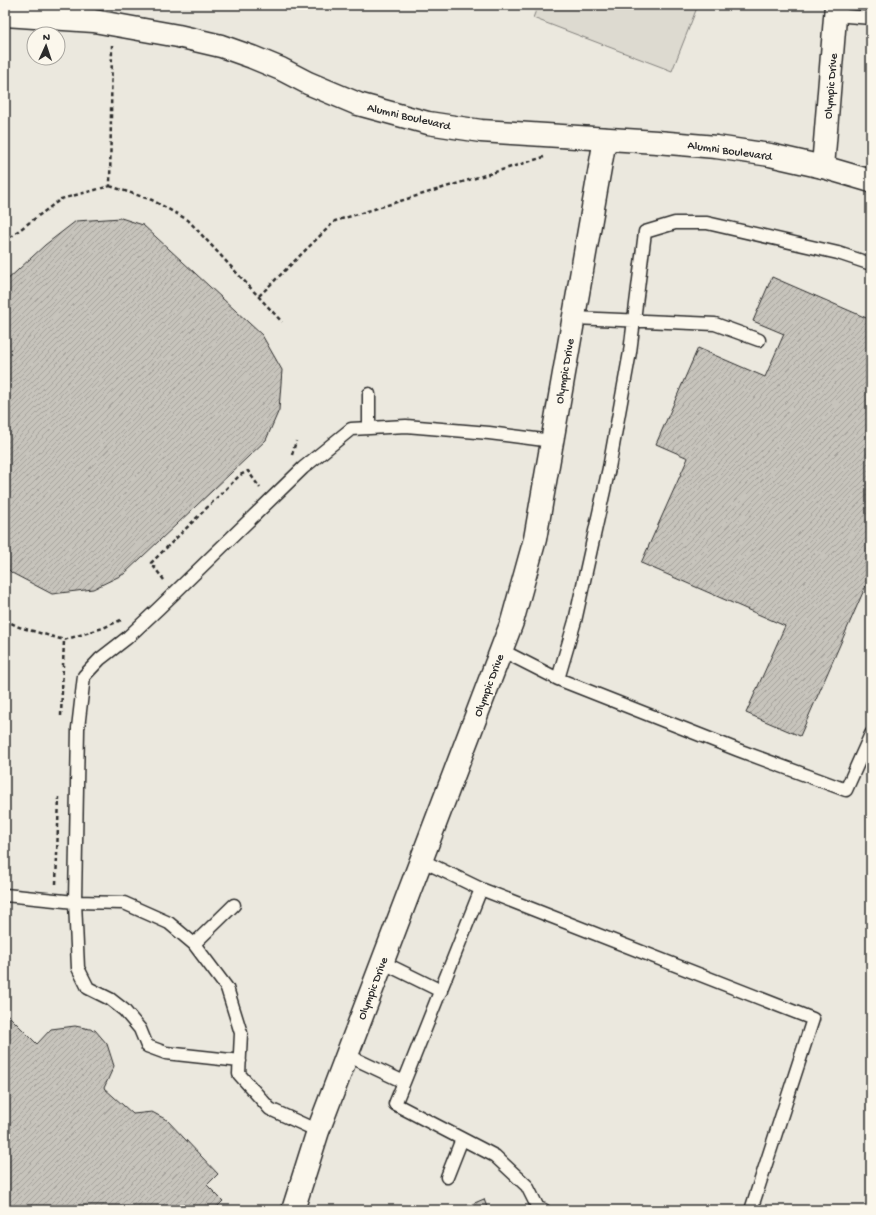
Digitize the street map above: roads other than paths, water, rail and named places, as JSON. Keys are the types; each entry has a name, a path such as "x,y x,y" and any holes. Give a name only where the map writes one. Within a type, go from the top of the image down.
{"street":[{"name":"Olympic Drive","path":"823,167 836,10"},
{"name":"Alumni Boulevard","path":"5,15 45,11 178,36 221,46 274,66 308,83 358,104 428,123 480,131 716,147 770,155 823,167 871,181"},
{"name":"Olympic Drive","path":"293,1210 318,1131 512,622 535,539 605,139"}],"lane":[{"path":"836,10 871,18"},
{"path":"558,679 575,621 609,468 630,352 645,232 675,223 708,223 838,253 871,264"},
{"path":"574,318 715,324 759,340"},
{"path":"369,394 369,428"},
{"path":"240,1061 166,1053 148,1046 140,1029 124,1010 110,999 88,988 78,968 75,902 78,728 84,676 100,659 127,638 159,608 303,468 351,429 406,426 489,433 552,441"},
{"path":"501,650 558,679 732,748 846,790 871,734"},
{"path":"421,860 481,890 813,1019 751,1210"},
{"path":"481,890 395,1104 495,1156 527,1186 538,1208 544,1210"},
{"path":"5,895 75,902 124,903 169,923 194,944 226,988 240,1033 240,1074 270,1109 318,1131"},
{"path":"194,944 234,906"},
{"path":"382,962 441,991"},
{"path":"347,1055 404,1082"},
{"path":"447,1177 462,1139"}]}
